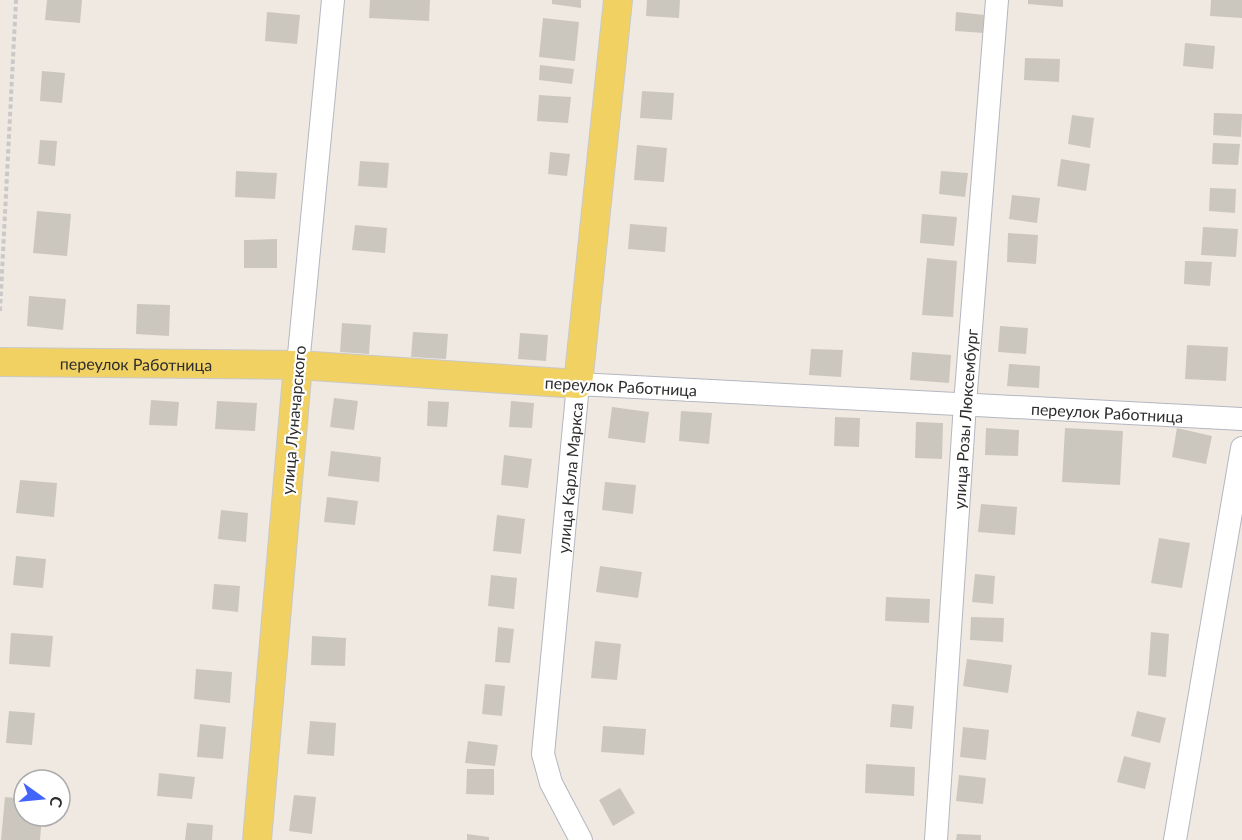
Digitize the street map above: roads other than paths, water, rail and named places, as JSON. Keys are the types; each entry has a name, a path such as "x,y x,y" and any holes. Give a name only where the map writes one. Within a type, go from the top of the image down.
{"main road":[{"name":"улица Карла Маркса","path":"578,384 618,0"},
{"name":"переулок Работница","path":"0,363 298,365 578,384"},
{"name":"улица Луначарского","path":"257,840 298,365"}],"street":[{"name":"улица Луначарского","path":"298,365 333,0"},
{"name":"улица Розы Люксембург","path":"936,840 965,404 997,0"},
{"name":"переулок Работница","path":"578,384 1242,419"},
{"name":"улица Карла Маркса","path":"578,384 543,754 551,783 581,840"},
{"path":"1174,840 1242,448"}]}
